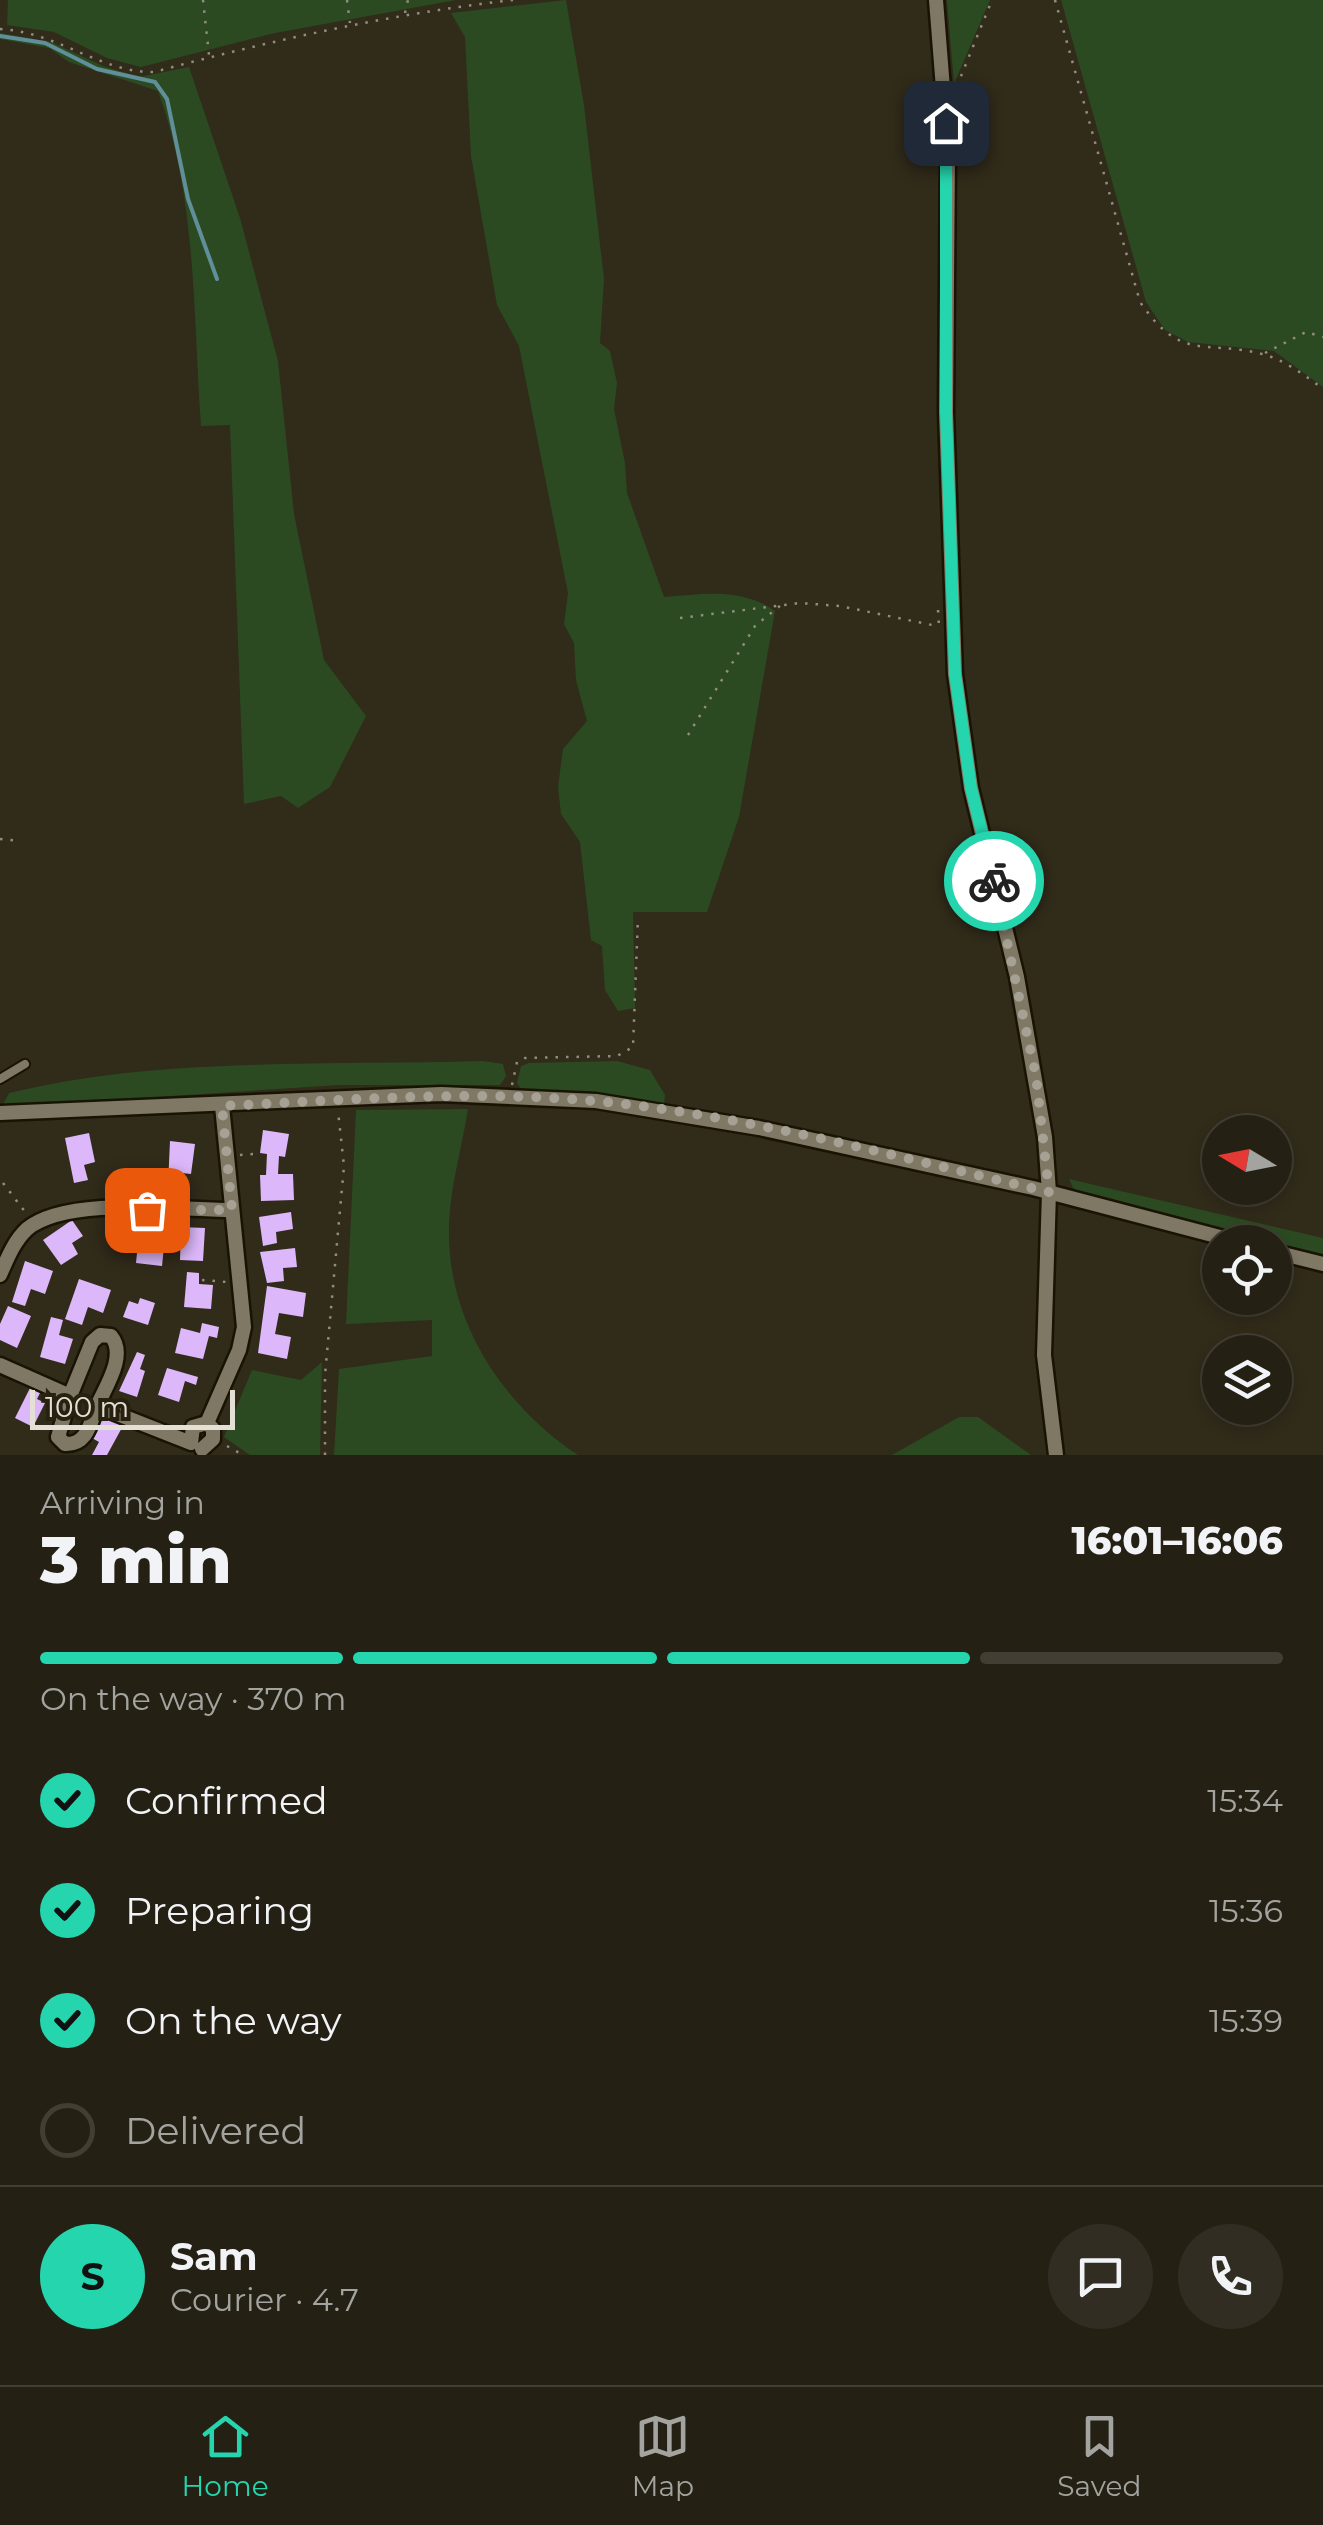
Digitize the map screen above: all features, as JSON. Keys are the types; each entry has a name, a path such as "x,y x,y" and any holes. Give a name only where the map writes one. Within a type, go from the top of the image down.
{"street":[{"path":"936,0 948,152 946,412 955,674 971,788 1017,976 1036,1076 1049,1192 1044,1355 1056,1455"},
{"path":"0,1113 440,1094 596,1101 759,1128 1049,1192 1202,1232"},
{"path":"198,1448 192,1427 207,1422 239,1350 246,1307 222,1106"},
{"path":"0,1276 11,1250 33,1226 60,1214 82,1210 232,1210"},
{"path":"1292,1256 1323,1264"},
{"path":"100,1335 111,1336 118,1344 119,1354 85,1438 76,1445 65,1444 58,1436 70,1396 92,1342 100,1335"},
{"path":"0,1365 70,1396"},
{"path":"97,1406 198,1448"},
{"path":"198,1448 213,1429 207,1422"}],"lane":[{"path":"0,1079 25,1064"}],"path":[{"path":"203,0 210,56"},
{"path":"347,0 350,25"},
{"path":"405,14 408,0"},
{"path":"0,28 37,33 102,62 140,72 405,14 514,0"},
{"path":"944,94 959,85 992,0"},
{"path":"1055,0 1140,302 1160,331 1178,342 1264,354 1323,389"},
{"path":"1264,354 1306,332 1323,337"},
{"path":"688,736 756,626 782,604"},
{"path":"680,618 782,604 840,606 938,626"},
{"path":"0,840 19,841"},
{"path":"511,1097 512,1074 517,1062 525,1058 617,1056 634,1047 638,918"},
{"path":"325,1455 325,1375 344,1166 335,1100"},
{"path":"3,1183 33,1226"},
{"path":"198,1448 243,1455"}],"green space":[{"path":"8,0 456,0 275,33 141,67 107,58 54,32 7,25"},
{"path":"566,0 584,105 604,279 600,343 610,351 617,383 614,409 627,493 664,597 735,595 775,611 739,817 707,912 633,912 635,1008 618,1011 605,990 602,946 591,940 580,842 561,814 558,787 563,749 587,721 576,680 574,643 564,624 568,593 519,346 497,305 471,156 465,37 451,13"},
{"path":"947,0 990,0 954,84"},
{"path":"1061,0 1323,0 1323,387 1274,351 1188,342 1165,330 1146,302"},
{"path":"0,33 51,42 103,66 139,77 189,67 240,218 278,361 294,514 324,660 366,716 330,787 298,808 281,796 244,804 230,425 201,426 187,214 171,131 158,91 69,62 49,48 0,39"},
{"path":"483,1061 503,1064 506,1076 500,1085 339,1085 2,1107 9,1093 125,1073 244,1065"},
{"path":"617,1061 650,1070 665,1095 664,1106 522,1090 517,1083 521,1066 529,1063"},
{"path":"468,1109 453,1185 449,1231 458,1298 485,1359 504,1387 551,1435 578,1455 334,1455 339,1369 432,1356 432,1320 346,1324 356,1110"},
{"path":"1069,1179 1267,1225 1204,1225 1076,1194"},
{"path":"1292,1231 1323,1238 1323,1254 1292,1246"},
{"path":"322,1362 320,1455 250,1455 224,1437 252,1370 301,1380"},
{"path":"959,1417 978,1417 1031,1455 892,1455"}],"building":[{"path":"263,1130 289,1134 285,1157 279,1156 278,1174 293,1174 294,1200 261,1201 260,1175 266,1175 267,1154 260,1153"},
{"path":"89,1133 95,1162 84,1165 88,1180 74,1183 65,1138"},
{"path":"170,1141 195,1144 191,1174 182,1173 180,1187 168,1185"},
{"path":"291,1212 293,1229 276,1232 277,1243 263,1246 259,1217"},
{"path":"72,1220 83,1236 72,1243 78,1254 61,1265 43,1240"},
{"path":"134,1222 150,1223 149,1235 165,1237 162,1266 136,1263"},
{"path":"181,1227 205,1228 203,1261 180,1260"},
{"path":"295,1248 297,1267 283,1268 284,1281 267,1283 260,1252"},
{"path":"25,1261 53,1271 45,1294 31,1289 25,1306 12,1302"},
{"path":"187,1272 199,1273 199,1284 213,1285 211,1309 184,1307"},
{"path":"79,1279 111,1290 103,1313 88,1307 82,1325 65,1319"},
{"path":"267,1286 306,1293 303,1317 279,1313 275,1334 291,1337 287,1359 258,1353"},
{"path":"140,1298 155,1303 148,1325 123,1317 129,1301 138,1304"},
{"path":"8,1306 31,1316 17,1348 0,1340 0,1324"},
{"path":"51,1317 63,1320 59,1335 73,1339 65,1364 40,1357"},
{"path":"202,1323 219,1327 217,1338 209,1336 203,1359 175,1353 181,1328 200,1333"},
{"path":"137,1352 145,1355 140,1369 145,1371 137,1397 119,1391"},
{"path":"167,1368 198,1377 196,1385 185,1381 179,1402 158,1395"},
{"path":"32,1384 42,1389 37,1399 45,1403 33,1427 15,1418"},
{"path":"105,1414 124,1424 107,1455 92,1455 99,1442 92,1438"}],"waterway":[{"path":"0,36 45,43 97,69 155,82 167,99 188,199 217,279"}],"way so far":[{"path":"147,1210 232,1210 222,1106 440,1094 596,1101 674,1113 1049,1192 1036,1076 994,881"}],"route":[{"path":"946,123 946,412 952,629 971,788 994,881"}]}
